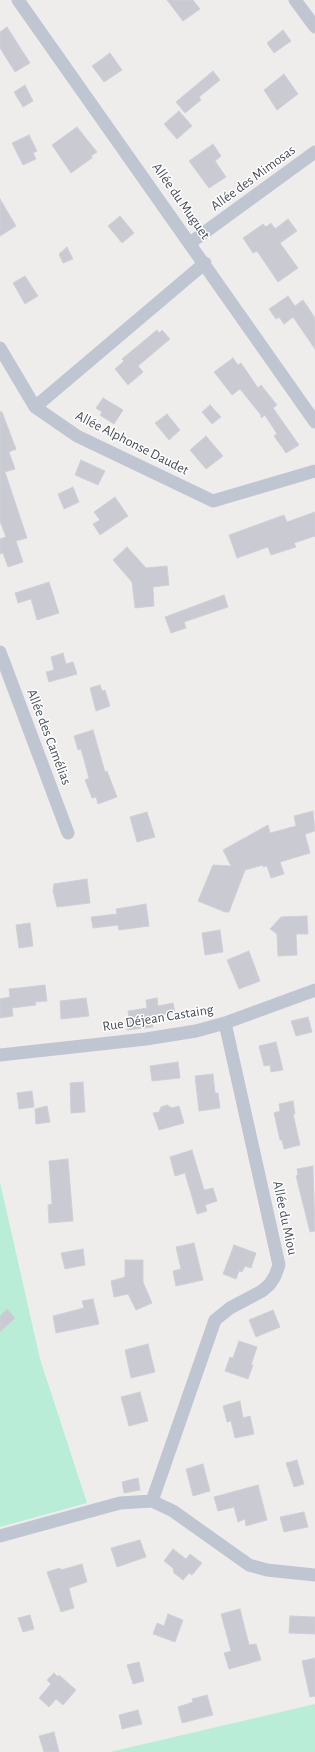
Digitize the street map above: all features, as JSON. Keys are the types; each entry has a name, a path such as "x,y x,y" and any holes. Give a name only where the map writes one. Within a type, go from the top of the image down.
{"street":[{"name":"Allée du Muguet","path":"18,0 205,263 315,422"},
{"path":"296,0 315,27"},
{"name":"Allée des Mimosas","path":"190,243 315,152"},
{"path":"2,354 35,407 205,263"},
{"name":"Allée Alphonse Daudet","path":"35,407 77,436 213,501 315,471"},
{"name":"Allée des Camélias","path":"0,652 68,833"},
{"name":"Rue Déjean Castaing","path":"0,1055 146,1039 196,1031 225,1023 315,990"},
{"name":"Allée du Miou","path":"152,1501 215,1320 230,1308 266,1287 275,1276 279,1264 225,1023"},
{"path":"0,1536 120,1503 152,1501 173,1511 249,1565 267,1570 315,1575"}],"green space":[{"path":"0,1182 40,1359 87,1503 0,1527"},
{"path":"315,1704 315,1752 110,1752"}],"building":[{"path":"167,0 193,0 200,9 183,21"},
{"path":"7,27 30,63 15,72 0,48 0,32"},
{"path":"283,30 291,41 274,53 267,43"},
{"path":"110,53 122,70 104,82 92,66"},
{"path":"213,71 220,80 199,97 201,100 185,113 176,102"},
{"path":"284,74 298,94 277,110 264,90"},
{"path":"25,85 33,101 23,107 14,92"},
{"path":"179,111 192,126 177,139 164,124"},
{"path":"77,127 97,152 91,156 92,158 71,173 52,145"},
{"path":"29,135 37,151 33,153 36,159 23,165 12,143"},
{"path":"213,144 221,156 215,161 226,177 209,188 189,161"},
{"path":"0,199 16,226 0,236"},
{"path":"120,216 134,233 122,243 108,226"},
{"path":"288,219 297,231 280,243 298,268 278,282 257,251 253,253 243,238 263,224 266,227 271,223 275,229"},
{"path":"67,247 73,259 63,263 59,254"},
{"path":"25,276 38,296 25,304 13,283"},
{"path":"288,296 295,306 303,300 315,318 315,349 293,317 284,324 279,317 276,319 269,309"},
{"path":"157,330 159,333 162,330 170,339 138,366 143,372 128,385 115,369 124,361 122,359"},
{"path":"233,358 238,365 241,363 258,388 261,385 277,405 273,408 299,445 286,453 274,436 277,434 265,415 261,418 261,415 240,389 232,395 214,372"},
{"path":"103,398 123,410 114,424 100,415 102,412 96,408"},
{"path":"210,405 221,417 212,424 202,412"},
{"path":"0,412 2,412 16,449 9,452 15,469 5,472 27,538 16,541 23,562 8,567 3,553 0,554 0,539 6,537 0,521"},
{"path":"167,414 180,430 169,440 155,423"},
{"path":"206,436 223,456 206,469 190,450"},
{"path":"81,460 105,471 98,485 75,475"},
{"path":"73,487 79,502 64,509 58,494"},
{"path":"115,497 128,516 100,535 93,524 100,520 94,512"},
{"path":"315,512 315,536 294,543 296,547 271,555 268,547 237,558 229,535 284,515 287,522"},
{"path":"127,547 146,568 167,566 169,585 153,587 154,606 135,608 132,582 113,560"},
{"path":"49,582 59,613 37,620 31,599 18,603 15,593"},
{"path":"224,595 228,607 184,622 186,628 171,633 165,617"},
{"path":"63,653 66,664 73,662 77,674 49,682 46,672 54,670 51,657"},
{"path":"100,685 102,691 105,690 110,706 96,711 90,688"},
{"path":"93,730 105,772 107,771 117,797 98,804 96,797 92,798 85,780 89,778 81,749 78,750 74,736"},
{"path":"313,811 315,831 305,834 310,853 280,862 284,874 271,878 267,866 263,867 263,865 245,870 229,912 225,912 198,901 213,865 231,866 223,850 268,825 270,833 296,826 294,816"},
{"path":"147,812 155,837 137,842 130,817"},
{"path":"87,879 90,903 57,907 53,891 54,884"},
{"path":"146,904 149,926 119,930 118,925 93,928 91,917 117,914 116,909"},
{"path":"307,916 308,934 296,934 297,955 278,956 277,934 270,929 281,917"},
{"path":"30,923 33,946 19,948 16,925"},
{"path":"220,930 223,952 205,955 202,933"},
{"path":"249,951 260,981 239,989 227,960"},
{"path":"45,985 47,1001 35,1002 36,1005 12,1008 13,1016 0,1018 0,999 10,997 9,989"},
{"path":"86,998 89,1016 61,1019 60,1001"},
{"path":"157,998 158,1006 173,1003 175,1013 151,1017 153,1027 127,1030 125,1018 129,1018 128,1011 147,1008 146,1000"},
{"path":"308,1017 312,1032 296,1036 291,1021"},
{"path":"276,1042 283,1070 271,1072 270,1065 264,1066 259,1046"},
{"path":"178,1062 180,1078 152,1081 150,1066"},
{"path":"213,1074 215,1093 218,1093 220,1108 199,1111 195,1076"},
{"path":"83,1082 85,1112 71,1113 70,1083"},
{"path":"32,1091 34,1107 19,1109 17,1093"},
{"path":"293,1101 295,1114 293,1114 300,1145 284,1149 282,1140 280,1140 274,1113 280,1111 279,1104"},
{"path":"167,1105 172,1108 179,1106 184,1123 159,1130 153,1113 159,1112 161,1107"},
{"path":"47,1106 50,1122 36,1124 35,1109"},
{"path":"192,1150 204,1190 213,1188 217,1201 205,1205 207,1211 197,1214 185,1173 175,1176 170,1157"},
{"path":"68,1159 73,1221 49,1223 48,1205 52,1204 49,1161"},
{"path":"313,1166 315,1231 310,1232 296,1176 298,1175 297,1169"},
{"path":"194,1243 203,1280 176,1286 173,1271 181,1269 176,1247"},
{"path":"234,1245 256,1253 251,1268 245,1266 242,1272 239,1271 236,1279 223,1274"},
{"path":"83,1249 85,1265 65,1269 61,1253"},
{"path":"125,1260 143,1260 143,1282 152,1303 136,1310 128,1294 114,1297 111,1281 125,1277"},
{"path":"93,1299 99,1324 56,1333 53,1316 84,1308 82,1301"},
{"path":"7,1309 15,1318 0,1332 0,1316"},
{"path":"273,1310 280,1327 256,1337 249,1320"},
{"path":"239,1341 257,1347 248,1379 225,1371 230,1357 233,1358"},
{"path":"148,1344 155,1372 131,1378 125,1350"},
{"path":"140,1392 148,1421 129,1426 121,1397"},
{"path":"240,1401 243,1418 250,1416 254,1434 235,1438 231,1421 227,1422 223,1406"},
{"path":"297,1460 304,1484 294,1487 286,1463"},
{"path":"203,1464 210,1491 193,1496 186,1469"},
{"path":"138,1478 140,1490 124,1493 122,1482"},
{"path":"258,1485 267,1520 246,1526 245,1519 238,1522 234,1507 218,1511 214,1497"},
{"path":"304,1512 308,1527 284,1532 280,1517"},
{"path":"140,1540 146,1557 117,1567 111,1548"},
{"path":"173,1549 186,1559 190,1554 202,1563 192,1575 189,1573 183,1580 174,1573 173,1568 164,1561"},
{"path":"82,1564 87,1582 69,1588 74,1608 61,1612 47,1572"},
{"path":"240,1609 249,1645 256,1644 261,1660 229,1669 224,1653 231,1651 221,1614"},
{"path":"168,1614 183,1620 175,1642 153,1634 157,1623 164,1626"},
{"path":"30,1615 34,1629 23,1632 18,1618"},
{"path":"290,1616 315,1617 315,1634 289,1633"},
{"path":"315,1658 315,1696 310,1697 302,1661"},
{"path":"139,1662 144,1681 133,1684 127,1665"},
{"path":"54,1673 58,1677 59,1675 76,1690 63,1705 56,1699 49,1707 39,1698 51,1684 47,1680"},
{"path":"207,1695 213,1715 182,1723 178,1707 193,1702 192,1699"},
{"path":"138,1710 142,1724 122,1729 119,1715"},
{"path":"54,1732 59,1752 44,1752 39,1736"}]}
